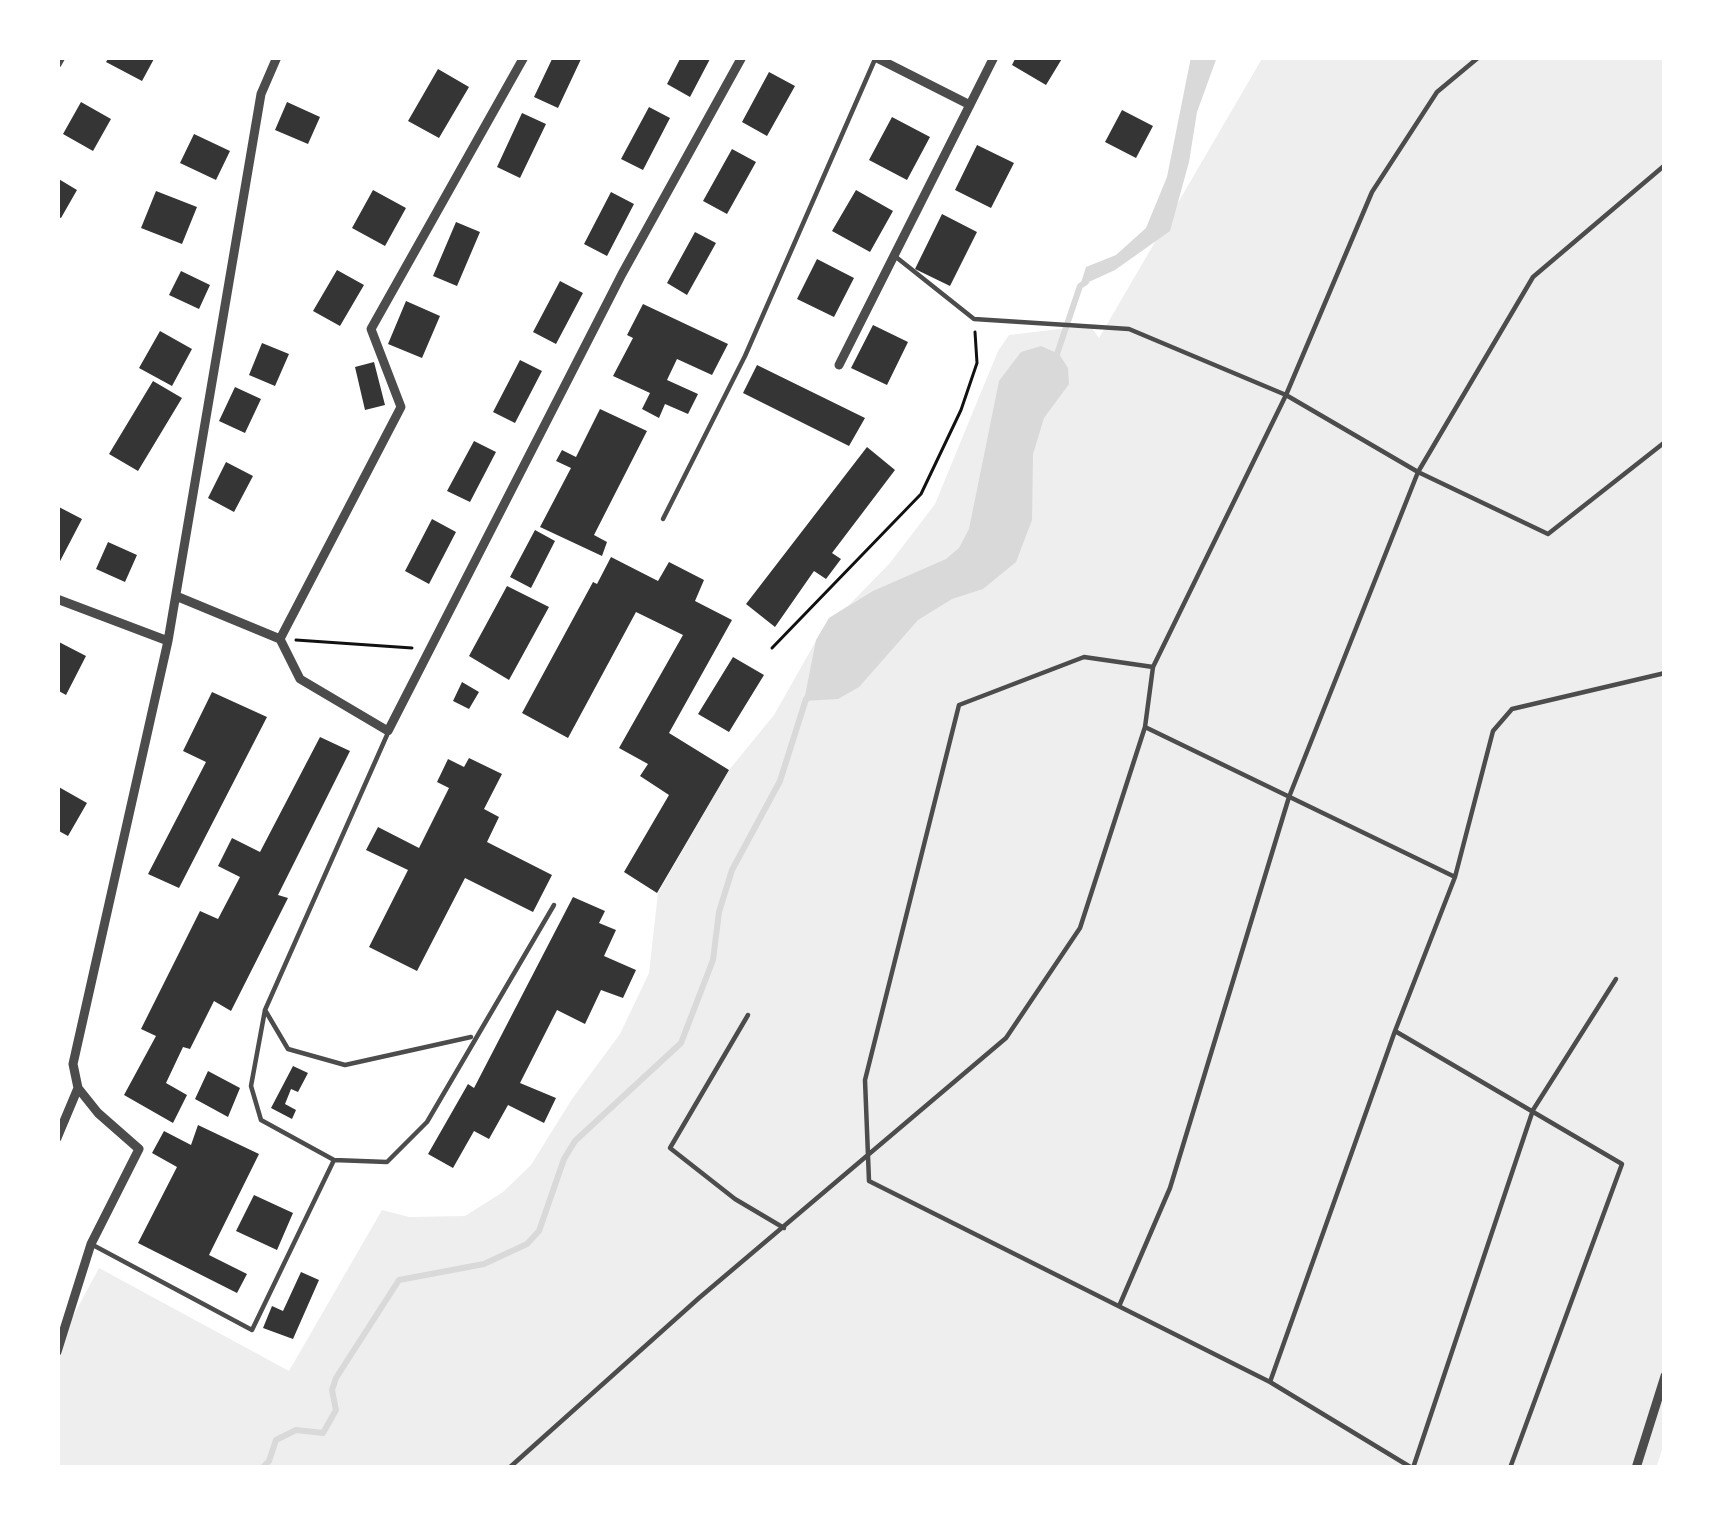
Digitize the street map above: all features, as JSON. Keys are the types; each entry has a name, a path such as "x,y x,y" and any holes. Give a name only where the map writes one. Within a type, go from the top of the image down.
{"street":[{"path":"57,1352 91,1244 139,1150 78,1088 74,1064 168,640 261,94 277,57"},
{"path":"280,639 401,407 371,329 524,57"},
{"path":"176,596 280,639 300,679 388,731 622,274 742,57"},
{"path":"875,57 970,104"},
{"path":"839,365 994,57"},
{"path":"57,599 168,640"},
{"path":"57,1138 78,1088"},
{"path":"1636,1468 1665,1376"}],"lane":[{"path":"663,519 745,356 875,57"},
{"path":"509,1468 1006,1038 1080,928 1145,727 1153,667 1286,395 1372,192 1437,92 1479,57"},
{"path":"1119,1306 1170,1188 1289,797 1418,472 1533,277 1665,165"},
{"path":"894,255 974,319 1130,329 1286,395 1418,472 1548,534 1665,442"},
{"path":"1153,667 1084,657 959,705 865,1080 869,1181 1270,1382 1413,1468 1533,1110 1616,980"},
{"path":"1270,1382 1395,1030 1455,877 1493,731 1512,710 1665,673"},
{"path":"1145,727 1455,877"},
{"path":"388,731 265,1010 251,1086 261,1120 334,1160 387,1162 427,1123 554,905"},
{"path":"265,1010 288,1049 345,1066 474,1036"},
{"path":"748,1015 670,1148 735,1199 784,1228"},
{"path":"1395,1030 1622,1165 1510,1468"},
{"path":"91,1244 252,1330 334,1160"}],"path":[{"path":"772,648 921,494 961,410 976,363 974,319"},
{"path":"280,639 432,649"}],"shaded area":[{"path":"1191,57 1217,57 1197,112 1170,231 1115,270 1080,286 1086,267 1116,255 1146,228 1167,177"},
{"path":"1263,57 1665,57 1665,1441 1656,1468 57,1468 57,1346 99,1268 289,1371 382,1210 409,1217 465,1216 503,1192 531,1165 620,1034 649,973 658,893 729,770 774,715 829,618 849,605 890,563 935,504 998,351 1009,335 1092,328 1099,338"},
{"path":"1041,346 1059,354 1068,368 1069,384 1044,418 1033,454 1032,520 1016,562 983,589 952,599 918,620 859,687 838,699 804,701 816,640 829,618 959,548 969,529 999,381 1021,352"}],"building":[{"path":"109,57 155,57 142,81 106,62"},
{"path":"553,57 582,57 558,108 534,97"},
{"path":"681,57 711,57 690,97 667,84"},
{"path":"1016,57 1063,57 1046,85 1012,65"},
{"path":"438,69 469,87 439,138 408,121"},
{"path":"769,72 795,86 767,136 742,122"},
{"path":"81,102 111,119 93,151 63,134"},
{"path":"287,102 320,117 308,144 275,130"},
{"path":"649,107 670,118 643,170 621,159"},
{"path":"1122,110 1153,126 1136,158 1105,142"},
{"path":"522,113 546,124 520,178 497,167"},
{"path":"892,117 930,137 907,180 869,160"},
{"path":"194,134 230,151 216,180 180,163"},
{"path":"977,145 1014,163 991,208 955,190"},
{"path":"732,149 756,162 727,214 703,201"},
{"path":"57,178 77,190 61,218 57,216"},
{"path":"373,190 406,208 385,246 352,228"},
{"path":"856,190 893,211 870,252 832,231"},
{"path":"156,191 197,207 182,244 141,228"},
{"path":"611,192 634,204 607,256 584,244"},
{"path":"942,214 977,232 950,286 915,269"},
{"path":"456,222 480,232 457,286 433,276"},
{"path":"695,232 716,243 687,295 667,283"},
{"path":"817,259 854,278 834,317 797,299"},
{"path":"337,270 364,285 340,326 313,311"},
{"path":"181,271 210,285 199,309 169,295"},
{"path":"560,281 583,293 556,344 533,332"},
{"path":"406,301 440,316 422,358 388,344"},
{"path":"643,304 728,344 712,375 677,359 667,380 698,394 688,414 665,404 659,418 642,409 650,393 613,376 633,338 627,335"},
{"path":"873,325 908,342 887,385 851,368"},
{"path":"160,331 192,349 172,386 139,368"},
{"path":"262,343 289,354 275,386 249,375"},
{"path":"520,360 542,371 515,423 493,412"},
{"path":"374,362 385,405 365,410 355,367"},
{"path":"757,365 865,418 849,446 743,393"},
{"path":"153,381 182,398 138,471 109,454"},
{"path":"235,387 261,399 245,433 219,421"},
{"path":"600,409 647,431 594,535 607,542 602,556 540,527 571,468 556,461 562,450 576,457"},
{"path":"474,441 496,452 470,502 447,491"},
{"path":"867,447 895,470 832,553 841,559 826,579 814,571 775,627 746,604"},
{"path":"226,462 253,476 234,512 208,498"},
{"path":"57,506 82,519 57,567"},
{"path":"432,519 456,532 429,584 405,571"},
{"path":"535,530 555,541 531,588 510,577"},
{"path":"108,542 137,555 125,582 96,569"},
{"path":"611,557 658,581 669,562 704,580 695,601 732,620 669,733 729,770 657,893 624,872 669,795 640,776 648,764 619,748 683,635 636,612 568,738 522,713"},
{"path":"507,586 549,607 509,680 469,656"},
{"path":"57,641 86,656 66,695 57,690"},
{"path":"733,657 764,675 729,732 698,714"},
{"path":"462,682 479,692 469,709 453,701"},
{"path":"212,692 267,717 179,888 148,874 206,762 183,751"},
{"path":"320,737 350,751 278,895 288,898 231,1011 214,1001 190,1049 183,1047 166,1083 187,1095 173,1123 124,1095 156,1036 141,1029 200,911 218,919 240,877 218,866 232,838 260,852"},
{"path":"469,758 502,774 484,809 499,817 487,842 552,875 533,912 465,878 417,971 369,947 408,870 366,850 378,827 419,848 449,788 437,782 448,759 464,767"},
{"path":"57,786 87,803 68,836 57,830"},
{"path":"573,897 605,911 599,923 616,930 604,956 636,970 623,998 601,990 585,1024 557,1010 520,1083 556,1098 544,1123 508,1105 489,1139 474,1131 453,1168 428,1154 468,1084 474,1088"},
{"path":"293,1066 308,1073 298,1092 291,1089 285,1104 296,1110 292,1119 271,1108"},
{"path":"208,1071 240,1088 228,1117 195,1099"},
{"path":"198,1125 259,1154 209,1255 247,1274 237,1293 138,1243 177,1167 152,1153 164,1131 191,1145"},
{"path":"254,1195 293,1213 277,1250 236,1231"},
{"path":"301,1272 319,1280 293,1339 263,1328 272,1306 283,1311"}],"waterway":[{"path":"1056,357 1080,286 1086,282"},
{"path":"262,1468 276,1440 296,1430 323,1433 336,1410 332,1390 336,1378 399,1280 484,1264 527,1244 539,1231 575,1141 681,1043 713,960 719,912 732,870 780,781 806,699"}]}
